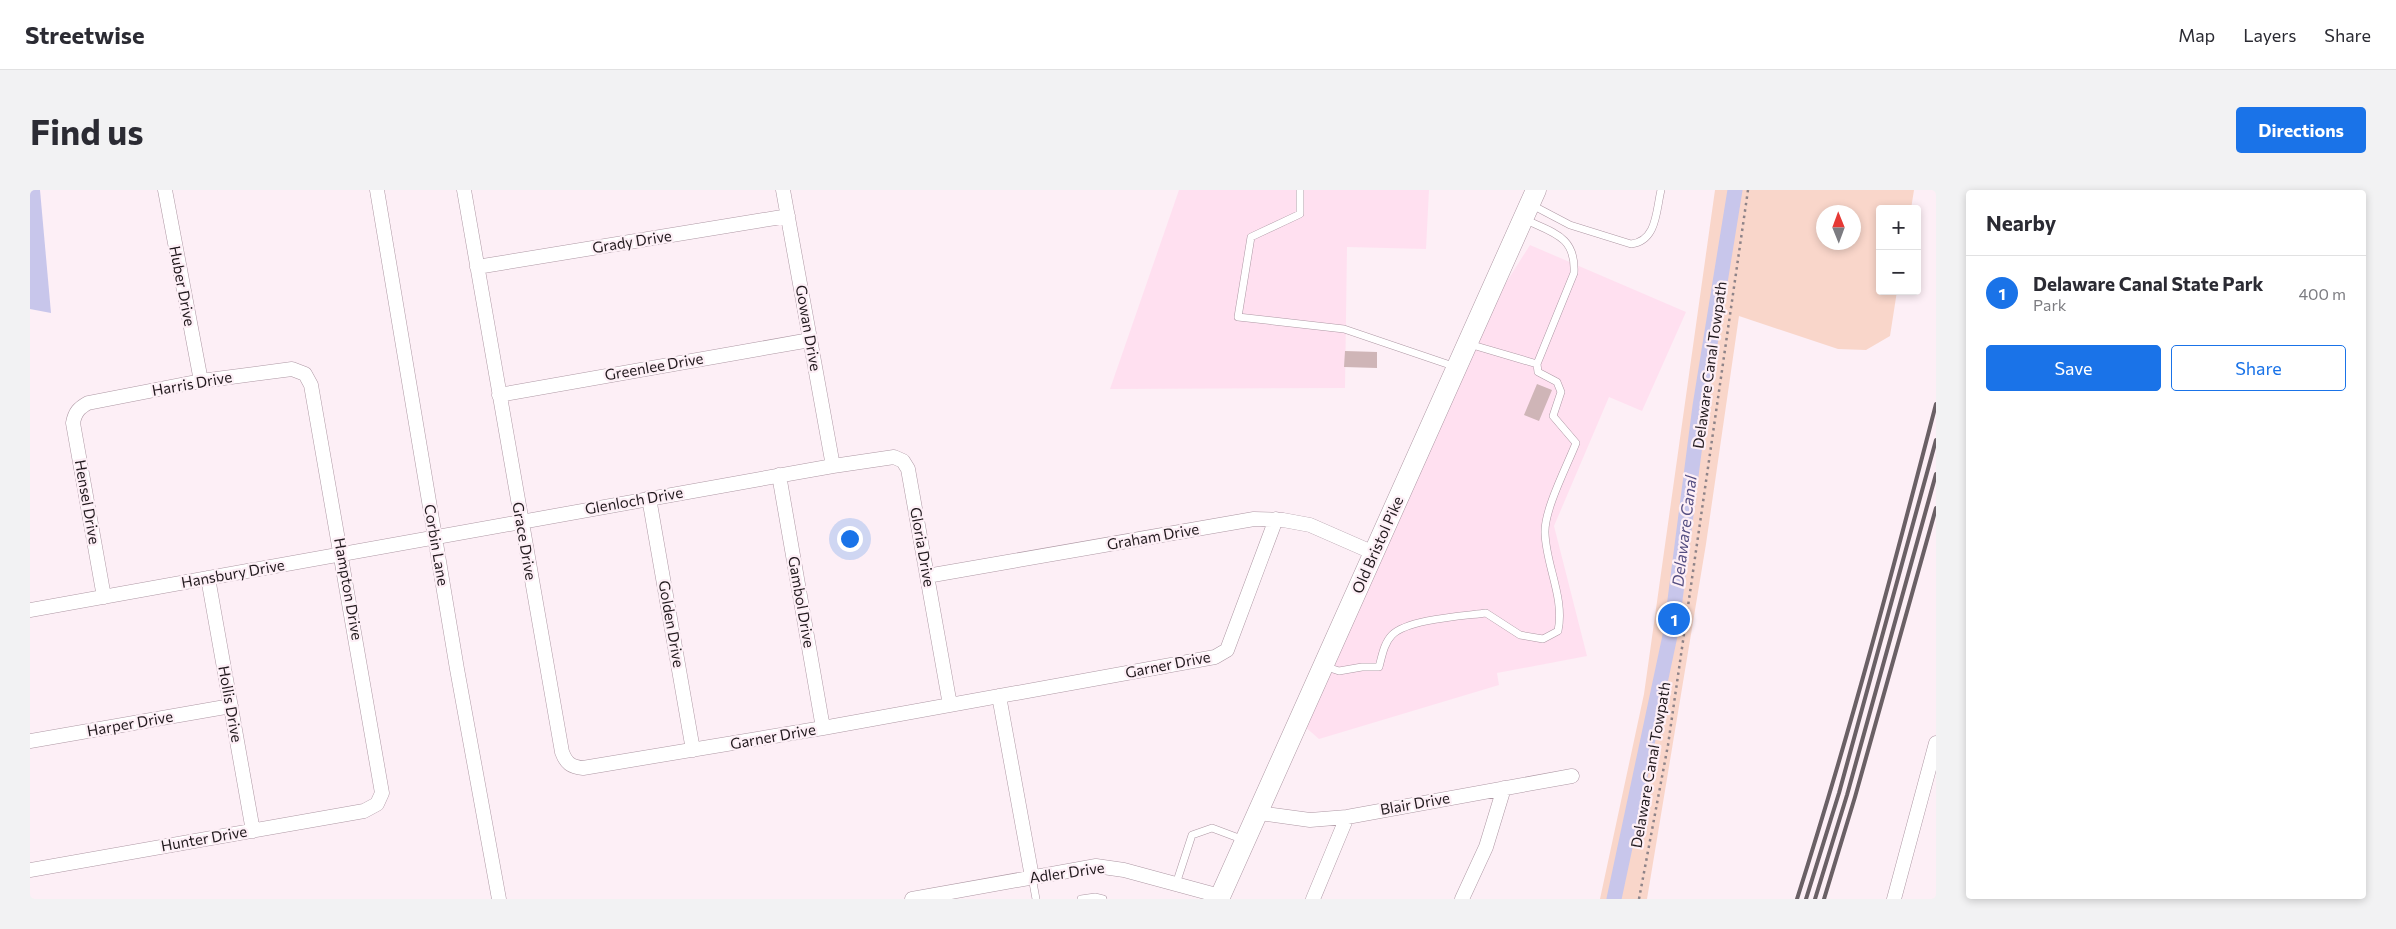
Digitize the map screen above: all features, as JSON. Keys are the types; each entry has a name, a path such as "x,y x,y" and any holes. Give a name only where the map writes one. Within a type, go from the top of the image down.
{"main road":[{"name":"Old Bristol Pike","path":"1220,898 1530,204"}],"street":[{"name":"Huber Drive","path":"165,190 201,381"},
{"name":"Corbin Lane","path":"377,190 435,536 499,899"},
{"name":"Grace Drive","path":"464,190 521,522 565,760 575,767 583,768 693,750"},
{"name":"Gowan Drive","path":"783,190 833,466"},
{"name":"Grady Drive","path":"477,267 788,216"},
{"name":"Greenlee Drive","path":"499,395 810,340"},
{"name":"Harris Drive","path":"80,408 88,403 201,381 292,369 305,374"},
{"name":"Hampton Drive","path":"305,374 311,385 382,788 377,804"},
{"name":"Hensel Drive","path":"80,408 73,423 104,597"},
{"name":"Gloria Drive","path":"833,466 890,457 903,461 908,469 950,706"},
{"name":"Glenloch Drive","path":"435,536 833,466"},
{"name":"Gambol Drive","path":"779,475 823,728"},
{"name":"Golden Drive","path":"649,498 693,750"},
{"name":"Graham Drive","path":"927,576 1254,519 1276,519 1310,525 1374,553"},
{"name":"Garner Drive","path":"693,750 950,706 1223,654 1276,519"},
{"name":"Hansbury Drive","path":"30,610 435,536"},
{"name":"Hollis Drive","path":"208,578 253,831"},
{"path":"1000,696 1032,877"},
{"name":"Harper Drive","path":"30,741 231,706"},
{"path":"1894,899 1936,744"},
{"name":"Blair Drive","path":"1259,813 1310,820 1347,817 1572,776"},
{"path":"1462,899 1486,847 1504,788"},
{"name":"Hunter Drive","path":"30,870 364,811 377,804"},
{"path":"1313,899 1347,817"},
{"name":"Adler Drive","path":"912,899 1096,866 1108,866 1220,898"}],"lane":[{"path":"1300,190 1300,214 1251,237 1238,318 1344,329 1457,368"},
{"path":"1530,204 1570,225 1631,244 1638,243 1650,236 1661,190"},
{"path":"1324,666 1339,671 1362,667 1379,667 1383,650 1392,634 1421,622 1486,613 1520,635 1543,638 1558,631 1562,616 1545,534 1546,518 1576,443 1553,416 1561,392 1558,382 1538,372 1537,364 1574,273 1575,261 1569,244 1558,235 1530,204"},
{"path":"1468,344 1537,364"},
{"path":"1176,884 1192,835 1212,828 1246,840"},
{"path":"1032,877 1036,899"},
{"path":"1081,899 1095,897 1103,899"}],"path":[{"name":"Delaware Canal Towpath","path":"1639,899 1668,745 1748,190"}],"shaded area":[{"path":"1179,190 1429,190 1426,249 1347,247 1345,388 1110,389"},
{"path":"1715,190 1914,190 1912,205 1876,205 1876,295 1896,295 1890,336 1866,350 1838,349 1739,316 1706,544 1647,899 1600,899 1644,694"},
{"path":"1530,245 1686,312 1642,411 1609,397 1554,526 1587,656 1497,673 1499,685 1319,739 1295,718 1439,388"}],"water":[{"path":"30,190 40,190 51,313 30,309"}],"building":[{"path":"1345,351 1377,352 1377,368 1344,367"},
{"path":"1537,384 1552,390 1539,421 1524,415"}],"waterway":[{"name":"Delaware Canal","path":"1614,899 1671,631 1700,406 1735,190"}],"railway":[{"path":"1797,899 1870,653 1936,404"},
{"path":"1806,899 1839,793 1936,440"},
{"path":"1815,899 1847,795 1936,474"},
{"path":"1824,899 1855,797 1936,508"}],"place":[{"name":"Delaware Canal State Park","path":"1674,619"}]}
